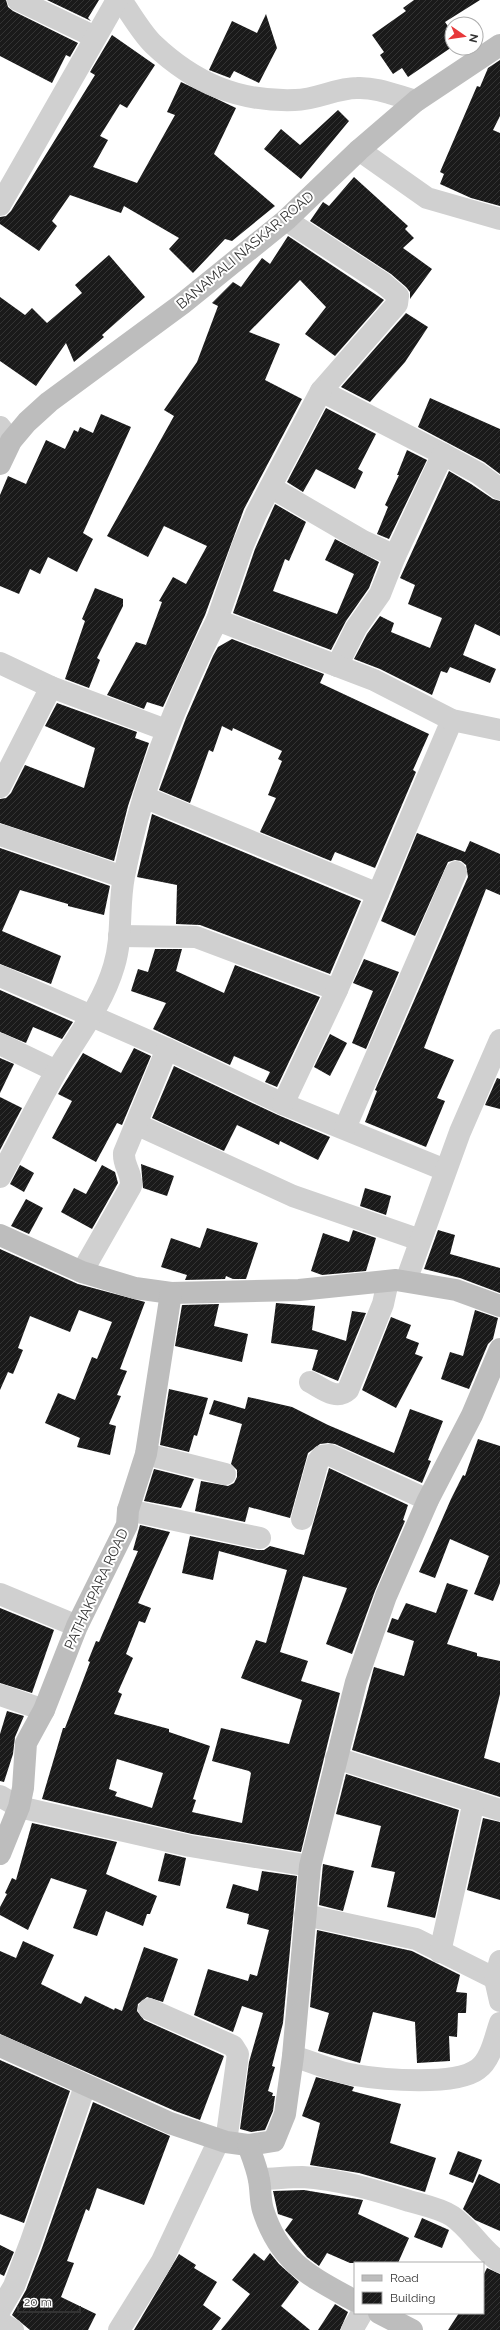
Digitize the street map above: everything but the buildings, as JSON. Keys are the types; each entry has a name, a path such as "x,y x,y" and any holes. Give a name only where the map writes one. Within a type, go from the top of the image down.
{"street":[{"path":"18,0 95,37"},
{"path":"0,204 117,0"},
{"path":"121,0 152,43 187,72 234,94 253,99 296,100 356,88 371,88 416,101"},
{"name":"BANAMALI NASKAR ROAD","path":"0,464 6,434 27,422 49,402 182,304 286,220 359,150 416,101 500,45"},
{"path":"359,150 428,198 500,218"},
{"path":"0,1177 56,1071 90,1015 114,968 119,936 124,877 144,796 166,730 217,620 243,545 256,514 272,488 321,391 398,304 398,296 384,283 286,220"},
{"path":"321,391 478,473 500,489"},
{"path":"337,666 356,628 380,594 395,556 443,454"},
{"path":"272,488 364,541 395,556"},
{"path":"217,620 374,680 452,720 500,730"},
{"path":"0,663 51,687 166,730"},
{"path":"0,786 51,687"},
{"path":"283,1104 337,990 452,720"},
{"path":"144,796 378,894"},
{"path":"0,835 16,842 124,877"},
{"path":"344,1128 456,872"},
{"path":"119,936 196,937 337,990"},
{"path":"0,976 167,1049 283,1104 445,1170"},
{"path":"310,1382 335,1395 342,1395 348,1390 384,1304 420,1240 445,1170 494,1070 500,1040"},
{"path":"0,1044 56,1071"},
{"path":"82,1272 131,1186 132,1176 123,1162 124,1153 138,1125 167,1049"},
{"path":"138,1125 293,1196 420,1240"},
{"path":"0,1235 82,1272 135,1288 171,1293 299,1290 397,1281 456,1290 500,1306"},
{"name":"PATHAKPARA ROAD","path":"0,1854 19,1807 23,1788 26,1743 44,1710 77,1626 127,1525 128,1510 146,1454 171,1293"},
{"path":"0,2046 85,2086 170,2123 222,2141 248,2145 274,2141 285,2114 293,2056 304,1915 310,1866 324,1815 336,1758 356,1682 386,1596 428,1500 472,1415 500,1349"},
{"path":"146,1454 225,1474"},
{"path":"302,1519 318,1461 322,1456 330,1455 428,1500"},
{"path":"128,1510 260,1538"},
{"path":"0,1594 77,1626"},
{"path":"0,1695 44,1710"},
{"path":"336,1758 500,1810"},
{"path":"0,1796 19,1807 190,1846 310,1866"},
{"path":"440,1952 474,1801"},
{"path":"304,1915 416,1939 440,1952 498,1974 500,2001"},
{"path":"119,2330 162,2261 222,2141 238,2054 233,2046 149,2010"},
{"path":"293,2056 353,2075 448,2080 466,2076 478,2070 485,2064 500,2023"},
{"path":"478,2070 500,2074"},
{"path":"0,2310 7,2282 85,2086"},
{"path":"248,2145 259,2179 262,2209 275,2239 290,2260 307,2275 354,2300"},
{"path":"259,2179 302,2177 327,2180 379,2192 438,2210 451,2216 466,2228 483,2247 500,2262"},
{"path":"352,2330 361,2314"},
{"path":"381,2314 412,2330"},
{"path":"0,2322 13,2330"}]}
